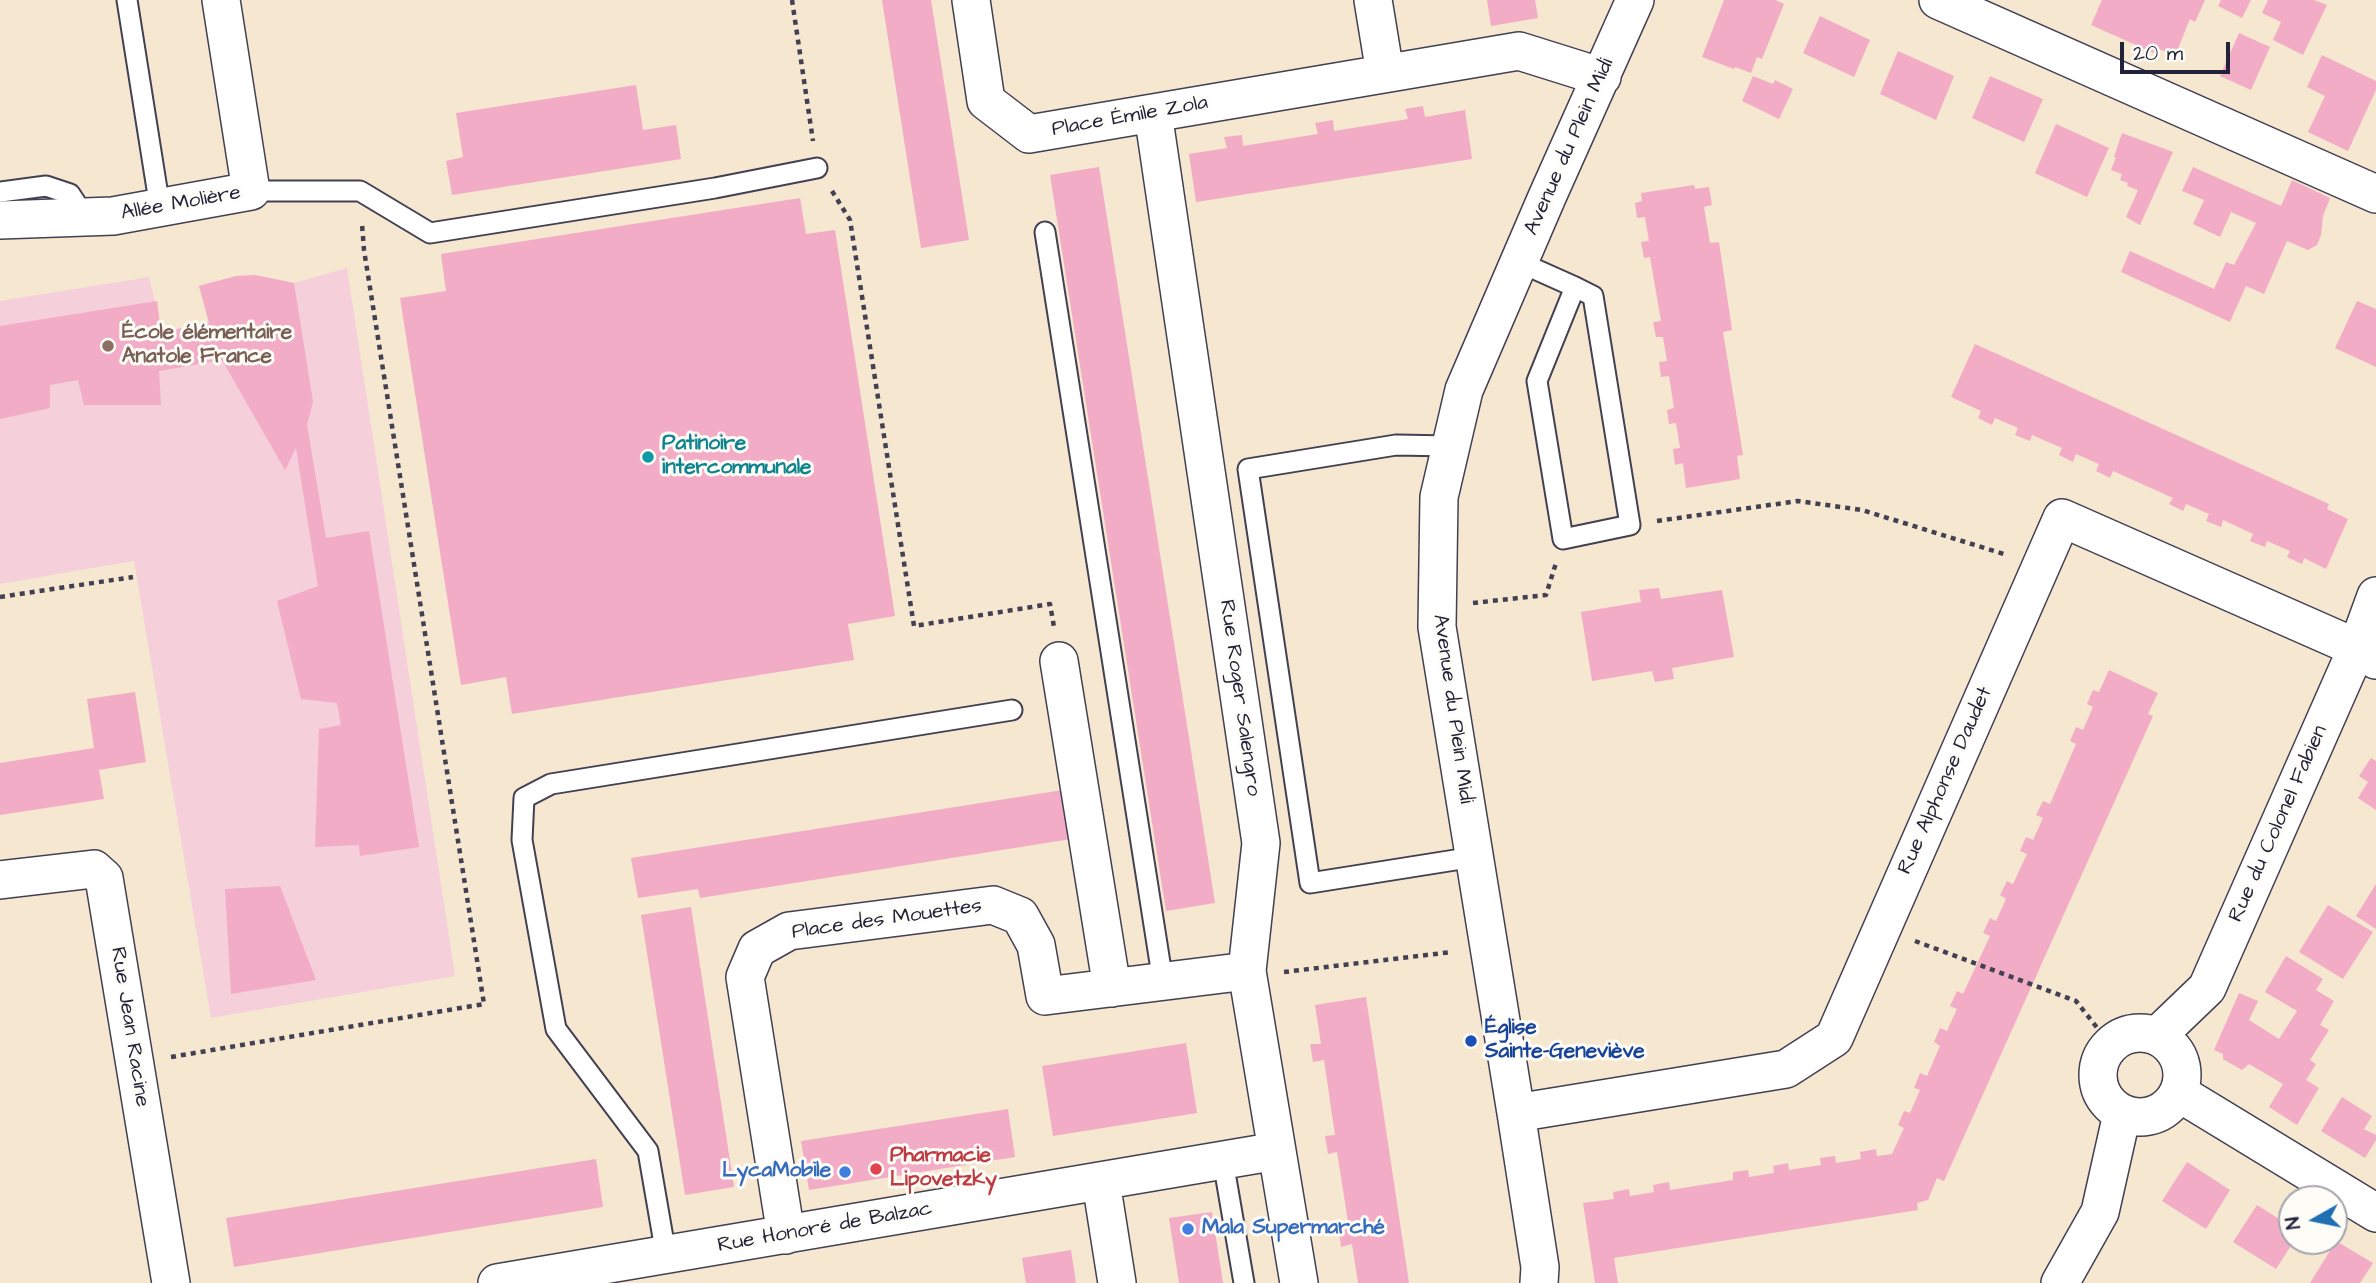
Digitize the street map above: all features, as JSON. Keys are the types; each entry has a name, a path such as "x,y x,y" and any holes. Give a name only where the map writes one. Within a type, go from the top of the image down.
{"street":[{"name":"Allée Molière","path":"0,220 113,216 251,191 221,0"},
{"name":"Place Émile Zola","path":"971,0 986,101 1028,134 1518,51 1602,77"},
{"path":"1373,0 1385,74"},
{"name":"Avenue du Plein Midi","path":"1539,1283 1540,1267 1437,627 1439,498 1464,390 1635,0"},
{"path":"1938,0 2376,194"},
{"name":"Rue Roger Salengro","path":"1153,114 1261,843 1247,971 1299,1283"},
{"name":"Rue Alphonse Daudet","path":"1516,1113 1786,1069 1834,1038 2062,518 2367,654"},
{"name":"Rue du Colonel Fabien","path":"2157,1036 2207,988 2367,654 2376,596"},
{"path":"1059,661 1112,988"},
{"name":"Rue Jean Racine","path":"0,880 94,869 104,878 171,1283"},
{"name":"Place des Mouettes","path":"786,1234 745,978 757,949 789,931 993,905 1020,916 1036,945 1045,996 1247,971"},
{"path":"2133,1033 2157,1036 2168,1043 2181,1066 2179,1093 2161,1112 2148,1117 2135,1118 2123,1114 2111,1106 2102,1095 2098,1068 2102,1055 2110,1044 2121,1037 2133,1033"},
{"path":"2179,1093 2376,1213"},
{"path":"2060,1283 2100,1212 2123,1114"},
{"name":"Rue Honoré de Balzac","path":"497,1283 1276,1152"},
{"path":"1101,1182 1117,1283"}],"lane":[{"path":"127,0 160,208"},
{"path":"251,191 360,191 430,233 715,188 817,168"},
{"path":"0,192 46,186 70,194 85,217"},
{"path":"1045,232 1163,982"},
{"path":"1519,262 1575,287 1593,296 1630,525 1563,539 1537,381 1575,287"},
{"path":"1451,446 1396,446 1248,469 1310,883 1474,857"},
{"path":"666,1255 649,1151 556,1030 522,840 524,798 551,783 1012,710"},
{"path":"1223,1161 1244,1283"}],"path":[{"path":"792,0 817,168 850,220 914,626 1050,604 1059,661"},
{"path":"135,1063 484,1004 364,250 360,191"},
{"path":"1630,525 1798,501 1862,510 2041,565"},
{"path":"1438,607 1546,595 1563,539"},
{"path":"0,597 132,577"},
{"path":"1882,929 2076,1001 2110,1044"},
{"path":"1247,971 1293,973 1488,947"}],"shaded area":[{"path":"347,268 455,976 211,1018 134,561 0,584 0,301 149,277 162,332 209,323 199,286 255,275 294,283"}],"building":[{"path":"882,0 931,0 969,240 921,248"},
{"path":"1487,0 1535,0 1538,18 1491,26"},
{"path":"1724,0 1775,0 1784,4 1762,59 1757,57 1751,73 1702,57"},
{"path":"2102,0 2205,0 2195,22 2190,19 2175,56 2157,48 2154,53 2091,25"},
{"path":"2221,0 2251,0 2242,18 2218,6"},
{"path":"2268,0 2314,0 2327,5 2303,55 2273,40 2281,22 2262,13"},
{"path":"1820,16 1870,40 1854,77 1803,53"},
{"path":"2239,33 2270,47 2251,90 2220,76"},
{"path":"1898,51 1954,76 1936,120 1880,94"},
{"path":"2322,55 2376,81 2376,90 2348,151 2308,132 2325,96 2307,87"},
{"path":"1753,76 1773,84 1775,80 1793,89 1779,119 1742,101"},
{"path":"1990,76 2043,99 2024,142 1972,118"},
{"path":"636,85 643,130 676,125 681,159 452,195 446,161 463,157 456,113"},
{"path":"1423,106 1425,117 1465,110 1472,159 1196,202 1189,154 1227,148 1224,137 1242,135 1243,146 1318,134 1315,123 1333,120 1334,131 1408,119 1405,109"},
{"path":"2056,124 2109,148 2087,197 2035,173"},
{"path":"2122,133 2173,152 2140,225 2126,217 2138,190 2120,180 2122,174 2111,170"},
{"path":"1099,167 1215,903 1166,911 1050,175"},
{"path":"2193,167 2281,206 2292,180 2330,198 2317,245 2308,250 2287,241 2264,294 2246,286 2230,322 2121,272 2130,251 2214,289 2226,262 2234,265 2256,223 2231,212 2220,237 2193,224 2204,200 2182,191"},
{"path":"1694,185 1695,189 1709,187 1712,205 1704,207 1710,243 1719,242 1732,330 1723,332 1743,455 1737,456 1740,479 1686,488 1683,463 1675,465 1673,449 1680,448 1676,423 1669,424 1667,410 1674,408 1669,376 1661,377 1659,362 1667,361 1663,337 1656,337 1653,322 1661,321 1650,257 1644,258 1641,242 1649,241 1645,217 1637,218 1635,203 1642,201 1641,193"},
{"name":"Patinoire intercommunale","path":"800,198 806,234 835,230 895,616 848,624 854,660 512,714 506,677 461,685 400,298 446,291 441,254"},
{"path":"255,275 294,283 313,402 307,425 326,538 369,531 419,847 360,856 359,845 315,847 319,729 341,725 337,703 301,699 277,601 318,586 296,448 285,470 222,360 159,371 161,405 84,405 78,380 50,385 50,408 0,419 0,326 157,301 161,332 209,323 199,286 236,276"},
{"path":"2357,301 2376,309 2376,367 2335,348"},
{"path":"1975,344 2329,504 2327,509 2348,519 2326,569 2304,558 2302,564 2287,557 2290,551 2267,541 2265,547 2250,541 2253,534 2223,520 2221,527 2206,521 2209,514 2186,504 2183,511 2169,504 2173,498 2113,471 2110,478 2096,471 2099,464 2076,454 2073,462 2059,455 2062,448 2032,435 2030,441 2015,435 2018,428 1995,418 1992,425 1978,418 1981,411 1951,397"},
{"path":"1659,588 1661,599 1722,590 1734,657 1672,668 1674,679 1655,682 1652,671 1592,681 1581,612 1641,602 1639,590"},
{"path":"2109,670 2158,693 2148,714 2153,716 1944,1181 1937,1178 1928,1200 1917,1203 1918,1210 1614,1258 1618,1283 1595,1283 1583,1203 1614,1199 1613,1192 1629,1189 1630,1196 1654,1192 1653,1185 1669,1182 1670,1190 1733,1180 1733,1172 1748,1170 1749,1177 1774,1173 1773,1166 1788,1163 1789,1170 1821,1165 1820,1158 1835,1156 1836,1163 1861,1159 1860,1152 1876,1149 1877,1156 1892,1154 1904,1128 1898,1125 1904,1111 1910,1113 1920,1090 1914,1088 1920,1073 1927,1076 1940,1046 1934,1042 1940,1028 1947,1031 1957,1009 1950,1006 1957,991 1963,994 1990,936 1983,933 1990,918 1996,921 2006,899 2000,895 2007,881 2013,884 2027,854 2020,851 2026,837 2033,840 2043,818 2036,815 2043,801 2050,804 2076,744 2070,741 2076,727 2083,730 2093,707 2087,704 2093,690 2099,692"},
{"path":"135,692 146,762 99,770 104,799 0,815 0,763 94,748 87,699"},
{"path":"2371,758 2376,761 2376,810 2358,798 2368,782 2359,776"},
{"path":"1063,790 1071,839 700,898 698,889 638,898 631,858"},
{"path":"2376,884 2376,929 2356,916"},
{"path":"280,886 316,980 231,994 225,889"},
{"path":"2328,905 2373,932 2343,979 2299,952"},
{"path":"691,907 734,1187 685,1195 641,915"},
{"path":"2286,956 2323,979 2316,990 2334,1001 2320,1025 2329,1030 2310,1060 2316,1064 2306,1080 2319,1088 2297,1125 2269,1107 2283,1084 2249,1064 2242,1070 2214,1050 2239,993 2258,1001 2249,1020 2279,1039 2297,1011 2265,992"},
{"path":"1366,997 1409,1283 1358,1283 1352,1244 1341,1247 1339,1229 1349,1228 1337,1152 1328,1154 1325,1136 1335,1135 1324,1060 1313,1062 1310,1044 1321,1044 1315,1005"},
{"path":"1186,1043 1197,1113 1053,1136 1042,1066"},
{"path":"2342,1097 2372,1116 2364,1129 2376,1135 2376,1140 2365,1158 2321,1131"},
{"path":"1008,1109 1015,1157 809,1190 801,1141"},
{"path":"596,1159 603,1207 234,1267 226,1218"},
{"path":"2187,1162 2230,1190 2206,1229 2162,1201"},
{"path":"2257,1205 2278,1218 2278,1255 2285,1255 2276,1269 2233,1242"},
{"path":"1212,1212 1223,1283 1179,1283 1169,1218"},
{"path":"2348,1248 2373,1263 2360,1283 2310,1283 2327,1255 2348,1255"},
{"path":"1071,1250 1076,1283 1026,1283 1022,1258"}],"place":[{"name":"École élémentaire Anatole France","path":"108,346"},
{"name":"Patinoire intercommunale","path":"648,457"},
{"name":"Église Sainte-Geneviève","path":"1471,1041"},
{"name":"Pharmacie Lipovetzky","path":"876,1169"},
{"name":"LycaMobile","path":"845,1172"},
{"name":"Mala Supermarché","path":"1188,1229"}]}
